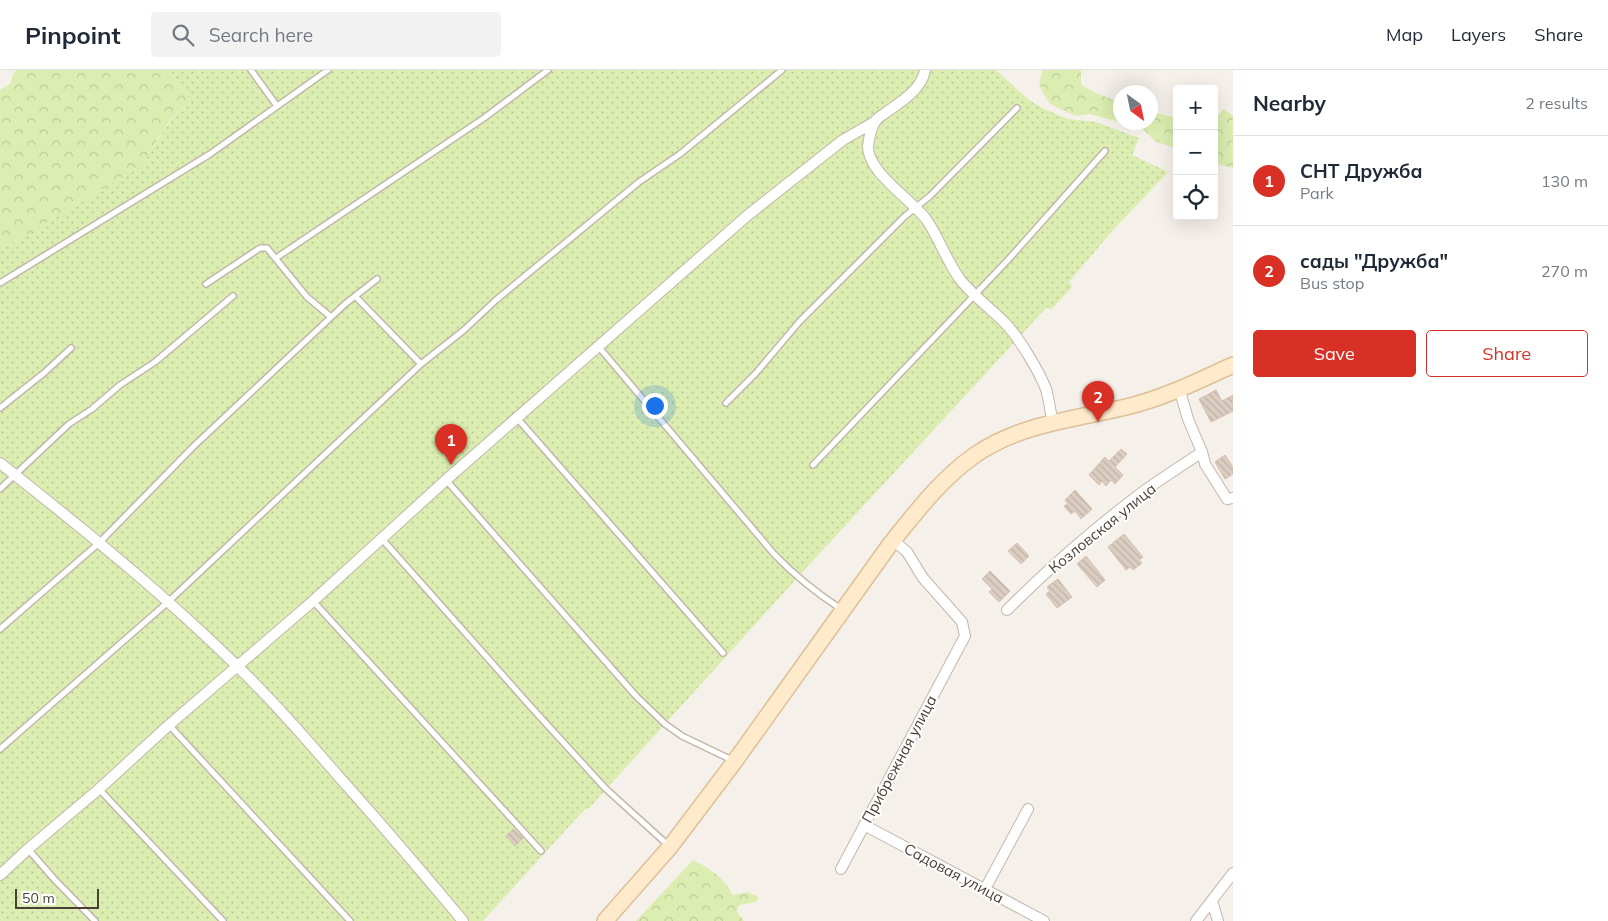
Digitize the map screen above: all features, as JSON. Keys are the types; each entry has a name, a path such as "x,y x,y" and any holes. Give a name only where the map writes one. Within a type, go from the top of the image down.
{"main road":[{"path":"605,921 670,847 735,761 893,540 935,489 970,459 993,444 1012,436 1053,422 1153,400 1233,364"}],"street":[{"path":"0,875 748,215 843,140 876,120 899,103 916,88 924,77 925,70"},
{"path":"876,120 870,135 868,148 872,161 881,174 926,220 956,274 1015,335 1042,378 1053,422"},
{"path":"1179,388 1188,419 1205,464 1227,499 1233,498"},
{"name":"Козловская улица","path":"1007,610 1031,586 1099,527 1137,497 1202,452"},
{"path":"0,463 168,602 237,666 282,712 463,921"},
{"name":"Прибрежная улица","path":"841,869 965,636 962,622 923,578 908,552 893,540"},
{"path":"985,889 1028,809"},
{"name":"Садовая улица","path":"864,825 1044,921"},
{"path":"1196,921 1233,873"},
{"path":"1212,901 1218,921"}],"lane":[{"path":"251,70 277,106"},
{"path":"0,283 210,154 328,70"},
{"path":"276,258 484,118 548,70"},
{"path":"0,749 168,602 421,364 639,182 680,154 782,70"},
{"path":"726,403 756,373 800,321 904,217 930,196 1017,108"},
{"path":"813,465 975,295 1106,151"},
{"path":"206,284 260,248 266,248 308,297 331,317"},
{"path":"0,629 98,543 194,446 331,317 377,279"},
{"path":"0,489 16,476 69,424 155,362 234,296"},
{"path":"355,296 421,364"},
{"path":"598,346 774,554 797,578 843,610"},
{"path":"0,408 44,373 71,348"},
{"path":"517,418 723,653"},
{"path":"446,480 636,696 665,724 682,736 735,761"},
{"path":"381,538 605,788 670,847"},
{"path":"312,601 541,851"},
{"path":"169,725 350,921"},
{"path":"99,789 223,921"},
{"path":"28,849 95,921"}],"green space":[{"path":"17,70 170,70 191,102 171,118 141,166 0,251 0,90 10,84 13,74"},
{"path":"170,70 996,70 1029,100 1044,109 1068,119 1096,122 1113,128 1113,130 1139,138 1132,155 1168,172 1114,229 1069,282 1072,287 1051,310 1047,307 797,578 590,807 583,811 483,921 0,921 0,251 141,166 172,118 191,102"},
{"path":"1043,70 1081,70 1081,85 1113,99 1113,120 1090,114 1076,116 1050,104 1039,83"},
{"path":"1224,109 1233,116 1233,168 1218,164 1218,116"},
{"path":"1158,114 1173,117 1173,148 1155,141 1144,130 1158,130"},
{"path":"693,860 716,874 733,895 748,892 759,897 756,902 739,905 737,912 744,921 636,921"}],"building":[{"path":"1216,390 1222,401 1233,395 1233,411 1211,422 1199,399"},
{"path":"1121,449 1127,454 1115,467 1123,475 1115,484 1111,480 1106,486 1102,481 1099,485 1089,475 1105,457 1109,461"},
{"path":"1225,455 1233,467 1233,474 1225,479 1215,462"},
{"path":"1075,490 1092,509 1081,519 1075,511 1071,514 1064,506 1068,504 1065,500"},
{"path":"1124,534 1143,557 1139,560 1142,563 1133,570 1130,567 1126,570 1108,547"},
{"path":"1017,543 1029,556 1021,564 1008,551"},
{"path":"1086,556 1105,580 1097,587 1077,564"},
{"path":"990,571 1010,591 999,602 989,592 992,589 982,579"},
{"path":"1058,579 1072,597 1057,608 1046,594 1050,591 1047,587"},
{"path":"513,829 523,838 515,846 506,836"}],"place":[{"name":"сады \"Дружба\"","path":"1098,422"},
{"name":"СНТ Дружба","path":"451,465"}]}
